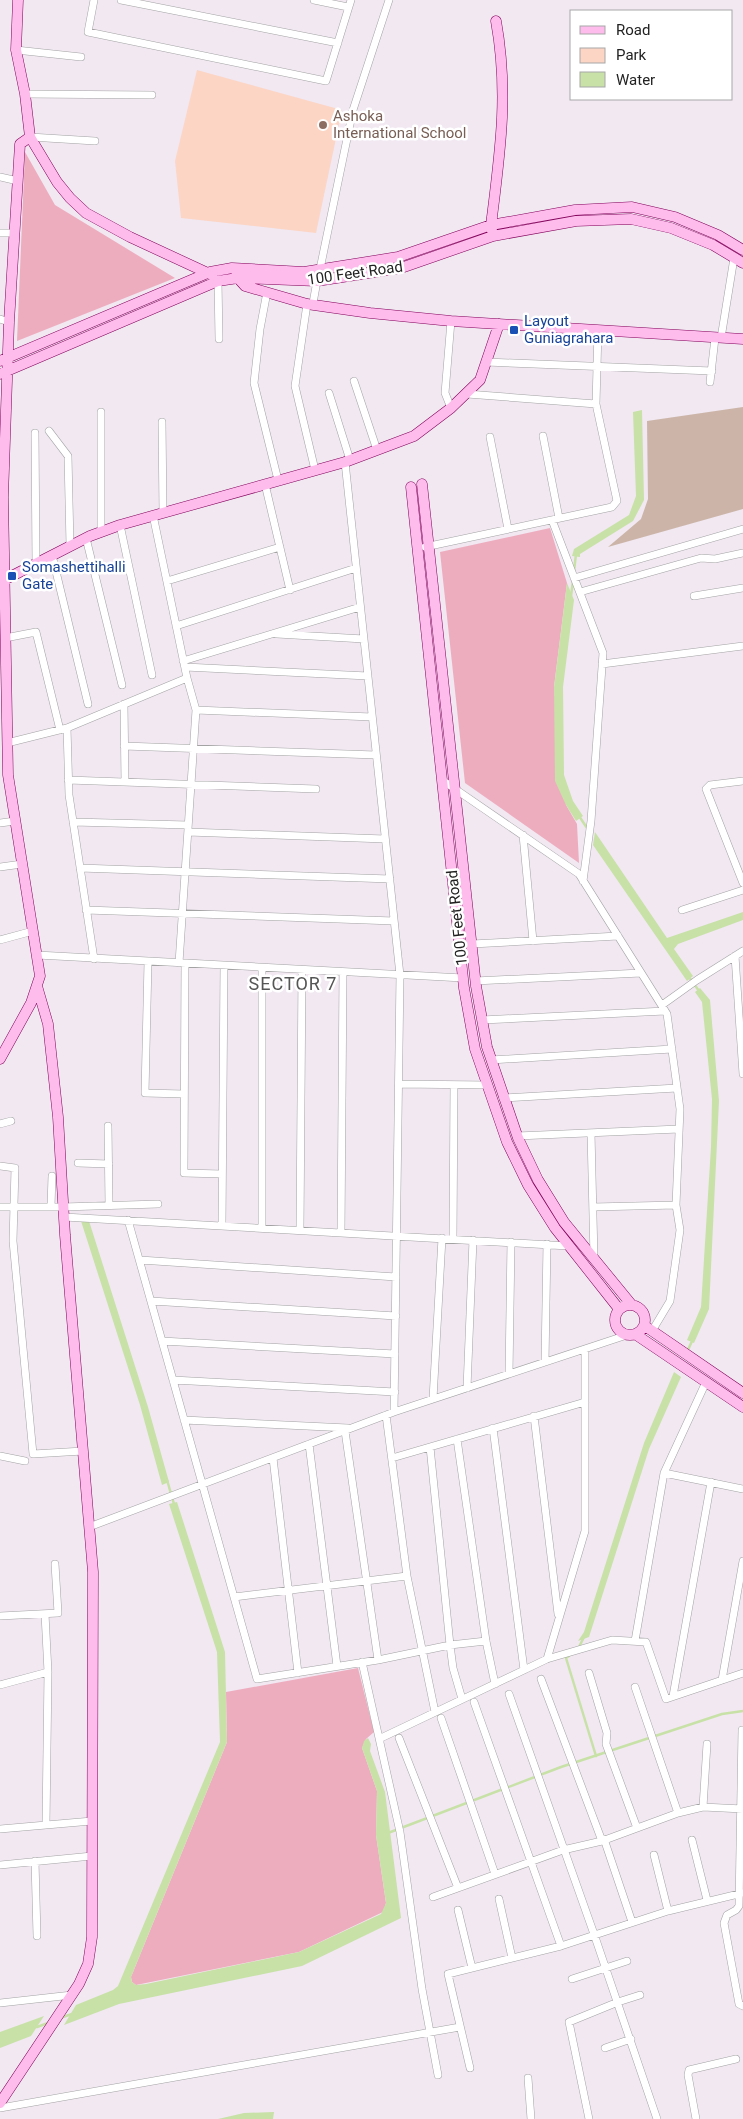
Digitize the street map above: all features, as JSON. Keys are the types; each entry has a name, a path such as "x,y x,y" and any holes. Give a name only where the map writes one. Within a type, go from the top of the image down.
{"street":[{"path":"18,0 16,50 25,94 30,137 57,182 86,213 130,237 210,272 218,281 219,339"},
{"path":"94,0 88,32 326,81 350,4 314,0"},
{"path":"121,0 338,42"},
{"path":"320,269 353,110 389,0"},
{"path":"493,236 491,225 504,114 503,77 496,20"},
{"path":"16,50 81,57"},
{"path":"25,94 152,95"},
{"path":"0,1059 31,1003 40,976 15,821 4,782 7,743 1,581 1,497 4,320 14,233 20,144 30,137 95,141"},
{"path":"0,177 18,181"},
{"name":"100 Feet Road","path":"4,360 210,272 232,268 304,272 398,257 491,225 575,210 632,207 675,217 718,235 743,250"},
{"name":"100 Feet Road","path":"4,372 218,281 238,278 318,281 401,268 493,236 576,221 631,219 671,228 713,245 739,261"},
{"path":"0,233 14,233"},
{"path":"710,382 718,338 739,261"},
{"path":"232,268 245,286 310,304 370,313 451,321 743,339"},
{"path":"315,470 295,386 310,304 318,281"},
{"path":"267,292 260,329 254,383 278,480"},
{"path":"451,321 445,393 451,408"},
{"path":"1,581 70,545 120,525 347,461 414,436 451,408 480,380 499,324"},
{"path":"417,548 612,508 617,501 596,404 598,330"},
{"path":"486,362 598,368 712,371"},
{"path":"354,381 377,450"},
{"path":"329,393 347,461 360,607 400,975 394,1412"},
{"path":"467,394 596,404"},
{"path":"101,412 101,532"},
{"path":"162,422 158,514 167,581 187,678 196,710 182,914 184,1173 222,1174"},
{"path":"49,431 68,456 70,545"},
{"path":"35,433 36,563"},
{"path":"490,436 508,529"},
{"path":"542,436 556,519 574,578 603,653 591,821 583,881"},
{"path":"265,484 290,590"},
{"name":"100 Feet Road","path":"422,484 475,981 491,1060 517,1136 538,1180 564,1222 631,1304 639,1306 644,1313 648,1328"},
{"name":"100 Feet Road","path":"411,487 463,978 475,1049 506,1142 528,1186 568,1246 619,1309"},
{"path":"120,525 152,675"},
{"path":"574,578 743,529"},
{"path":"86,538 122,685"},
{"path":"167,581 280,547"},
{"path":"579,590 701,558 715,559 743,553"},
{"path":"52,555 88,704"},
{"path":"176,626 356,568"},
{"path":"694,596 743,588"},
{"path":"184,664 360,607"},
{"path":"3,642 36,632 63,729 73,822 94,958"},
{"path":"272,634 364,640"},
{"path":"602,664 743,646"},
{"path":"184,664 368,676"},
{"path":"7,743 63,729 187,678"},
{"path":"124,704 124,782"},
{"path":"196,710 372,717"},
{"path":"124,746 376,755"},
{"path":"68,780 316,788"},
{"path":"89,1527 394,1412 648,1328 670,1301 680,1230 676,1205 680,1109 664,1008 579,874 442,780"},
{"path":"743,781 710,785 706,790 743,883"},
{"path":"0,823 15,821"},
{"path":"73,822 385,839"},
{"path":"523,835 533,941"},
{"path":"0,867 22,864"},
{"path":"80,868 390,879"},
{"path":"682,910 743,890"},
{"path":"86,910 394,921"},
{"path":"0,940 33,931"},
{"path":"472,944 618,936"},
{"path":"482,1020 664,1008 689,985 743,951"},
{"path":"37,955 463,978"},
{"path":"735,956 743,1074"},
{"path":"148,962 145,1093 184,1094"},
{"path":"222,1226 224,966"},
{"path":"262,968 262,1228"},
{"path":"300,1230 302,970"},
{"path":"341,1232 343,972"},
{"path":"475,981 641,973"},
{"path":"0,2103 72,1995 86,1971 92,1946 93,1572 63,1212 58,1117 48,1024 37,986"},
{"path":"491,1060 672,1049"},
{"path":"399,1084 487,1085"},
{"path":"453,1239 454,1085"},
{"path":"503,1098 677,1088"},
{"path":"0,1124 11,1121"},
{"path":"108,1126 109,1205"},
{"path":"517,1136 679,1129"},
{"path":"591,1133 594,1259"},
{"path":"78,1162 108,1164"},
{"path":"0,1166 15,1168 13,1241 33,1454 83,1451"},
{"path":"51,1206 52,1176"},
{"path":"63,1212 109,1205 158,1204"},
{"path":"593,1207 676,1205"},
{"path":"0,1206 14,1208 51,1206 63,1212 128,1220 568,1246"},
{"path":"128,1220 257,1679 486,1641"},
{"path":"434,1399 442,1238"},
{"path":"466,1388 473,1240"},
{"path":"509,1374 511,1242"},
{"path":"544,1362 547,1244"},
{"path":"140,1260 396,1277"},
{"path":"151,1301 396,1316"},
{"path":"631,1304 619,1309 616,1314 615,1323 619,1330 631,1334 674,1360 743,1407"},
{"path":"648,1328 743,1393"},
{"path":"162,1341 395,1354"},
{"path":"546,1659 585,1531 585,1348"},
{"path":"173,1380 395,1392"},
{"path":"635,1641 664,1473 706,1382"},
{"path":"392,1458 585,1402"},
{"path":"386,1415 406,1576 435,1712"},
{"path":"534,1416 558,1617"},
{"path":"184,1420 348,1430"},
{"path":"493,1428 524,1670"},
{"path":"348,1430 378,1660"},
{"path":"457,1438 486,1641 495,1684"},
{"path":"309,1444 337,1666"},
{"path":"430,1447 450,1646 453,1668 462,1699"},
{"path":"0,1456 25,1461"},
{"path":"273,1458 298,1673"},
{"path":"664,1473 743,1489"},
{"path":"673,1696 711,1482"},
{"path":"722,1680 743,1562"},
{"path":"0,1616 58,1613 55,1564"},
{"path":"234,1597 406,1576"},
{"path":"45,1614 48,1672 46,1825"},
{"path":"380,1738 546,1659 612,1640 646,1642 666,1698 743,1673"},
{"path":"362,1662 400,1832 422,1989 438,2075"},
{"path":"0,1685 48,1672"},
{"path":"588,1673 607,1733 609,1751 637,1828"},
{"path":"541,1679 603,1840 632,1922"},
{"path":"635,1687 678,1814"},
{"path":"509,1694 631,2039 657,2119"},
{"path":"474,1702 561,1946"},
{"path":"441,1718 495,1874"},
{"path":"742,1730 741,1893 739,1906 728,1915 724,1923 739,2004 743,2006"},
{"path":"399,1738 458,1888"},
{"path":"704,1807 707,1744"},
{"path":"433,1897 563,1850 603,1840 678,1814 704,1807 742,1809"},
{"path":"0,1829 92,1821"},
{"path":"692,1840 707,1900"},
{"path":"654,1855 668,1911"},
{"path":"0,1865 92,1856"},
{"path":"35,1861 37,1936"},
{"path":"470,2068 448,1974 561,1946 668,1911 741,1893"},
{"path":"499,1899 512,1958"},
{"path":"458,1910 472,1968"},
{"path":"572,1979 627,1961"},
{"path":"0,2003 72,1995"},
{"path":"589,2119 568,2022 640,1995"},
{"path":"0,2108 460,2027"},
{"path":"605,2048 631,2039"},
{"path":"696,2119 688,2075 689,2070 736,2059"},
{"path":"528,2078 531,2119"}],"shaded area":[{"path":"25,152 55,205 175,278 17,341"},
{"path":"743,407 743,509 608,547 641,519 648,499 647,421"},
{"path":"550,528 567,583 554,687 566,805 577,824 579,863 465,783 440,552"},
{"path":"358,1668 374,1732 366,1739 362,1748 377,1791 376,1835 386,1903 383,1912 299,1952 136,1985 132,1982 131,1977 227,1742 226,1692"}],"green space":[{"path":"197,70 342,110 316,233 181,218 175,161"}],"water":[{"path":"642,410 644,500 633,521 580,554 580,557 572,556 574,549 629,515 636,496 633,412"},
{"path":"567,583 574,600 563,687 564,775 573,801 583,816 576,821 555,781 554,687"},
{"path":"595,832 667,938 743,912 743,920 678,944 674,949 693,976 687,981 593,845"},
{"path":"700,988 710,1000 719,1101 709,1309 694,1343 687,1340 701,1307 711,1147 712,1099 702,1002 695,992"},
{"path":"81,1221 89,1221 148,1407 169,1482 162,1485 140,1405"},
{"path":"674,1372 681,1377 649,1449 589,1637 578,1641 584,1632 644,1443"},
{"path":"177,1502 225,1652 227,1742 131,1977 132,1982 136,1985 146,1984 299,1952 381,1914 386,1903 376,1835 377,1791 362,1748 364,1741 368,1738 371,1744 370,1751 385,1792 401,1918 302,1966 119,2004 64,2025 76,2005 113,1990 118,1986 220,1742 217,1652 169,1504"},
{"path":"44,2016 31,2036 0,2048 0,2032"},
{"path":"274,2112 273,2119 218,2119 244,2113"}],"waterway":[{"path":"574,571 576,554"},
{"path":"571,596 573,581"},
{"path":"579,816 587,828"},
{"path":"689,977 699,991"},
{"path":"687,1352 693,1339"},
{"path":"167,1480 174,1504"},
{"path":"579,1647 584,1637"},
{"path":"569,1656 566,1658 596,1756"},
{"path":"388,1833 561,1767 722,1714 743,1711"},
{"path":"60,2018 72,2014"},
{"path":"37,2027 48,2023"}],"place":[{"name":"Ashoka International School","path":"323,125"},
{"name":"Layout Guniagrahara","path":"514,330"},
{"name":"Somashettihalli Gate","path":"12,576"}],"district":[{"name":"SECTOR 7","path":"293,983"}]}
